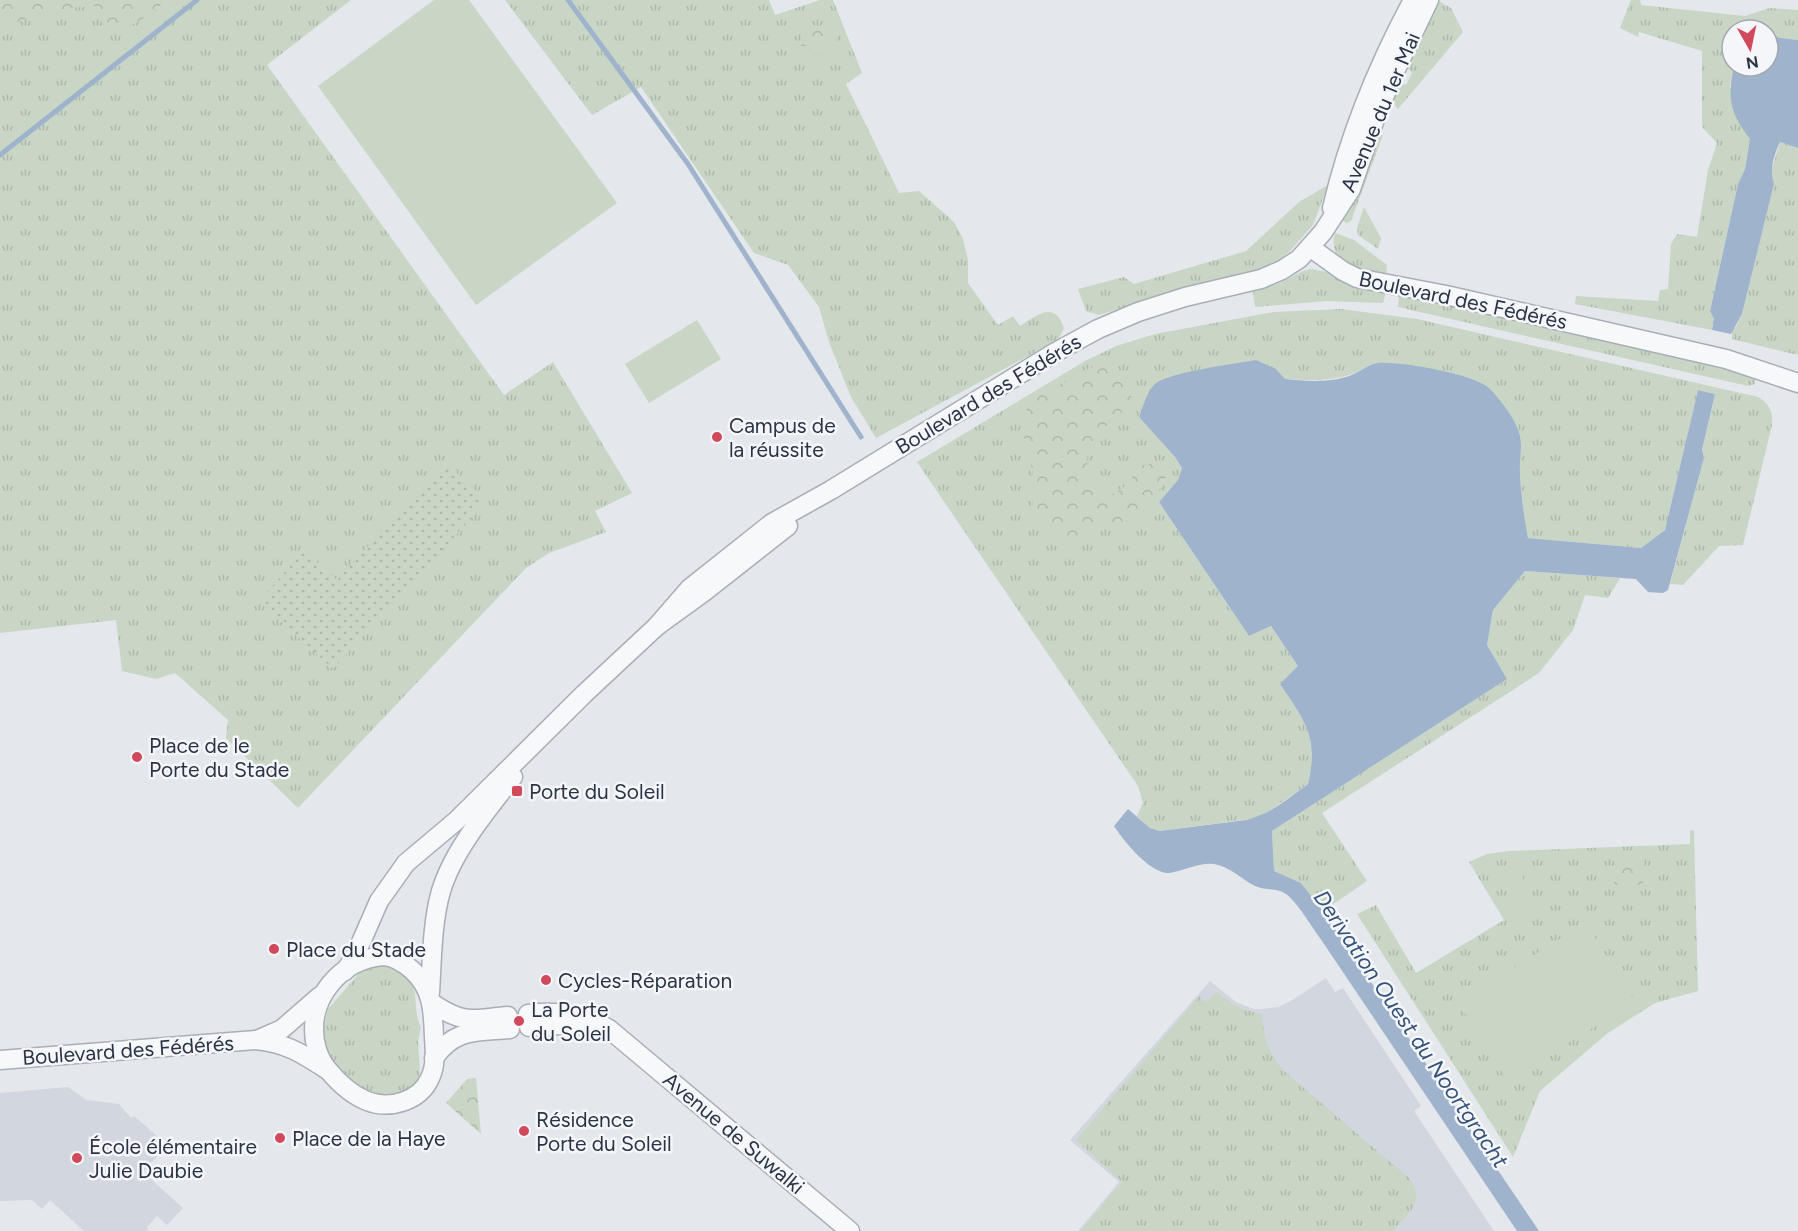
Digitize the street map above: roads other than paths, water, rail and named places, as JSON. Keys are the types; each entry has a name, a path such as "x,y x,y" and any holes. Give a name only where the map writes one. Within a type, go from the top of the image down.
{"street":[{"name":"Avenue du 1er Mai","path":"1329,222 1338,185 1363,111 1384,58 1413,0"},
{"name":"Avenue du 1er Mai","path":"1311,248 1351,189 1376,116 1429,0"},
{"name":"Boulevard des Fédérés","path":"345,971 355,956 379,901 401,870 461,816 657,626 713,585 831,490 1078,339 1124,317 1155,305 1262,279 1290,266 1311,248 1349,275 1357,278 1446,295 1726,359 1798,383"},
{"name":"Boulevard des Fédérés","path":"431,998 438,906 446,877 458,854 489,808 562,716"},
{"path":"389,957 400,961 415,972 426,985 431,998 434,1058 432,1075 423,1090 407,1101 381,1104 367,1101 354,1094 330,1072 320,1057 314,1032 315,1013 323,993 345,971 368,958 389,957"},
{"name":"Boulevard des Fédérés","path":"256,1040 282,1029 323,993"},
{"path":"431,998 446,1013 462,1019 509,1022 457,1036 444,1045 434,1058"},
{"name":"Avenue de Suwalki","path":"528,1020 595,1027 617,1036 850,1231"},
{"name":"Boulevard des Fédérés","path":"0,1060 256,1040 294,1049 330,1072"}],"water":[{"path":"1780,38 1798,40 1798,148 1780,142 1776,152 1772,168 1774,184 1742,314 1731,334 1712,330 1714,319 1710,311 1738,184 1745,169 1750,139 1734,113 1732,78 1780,78"},
{"path":"1256,360 1276,369 1285,379 1333,380 1353,375 1374,364 1388,363 1453,373 1481,383 1489,388 1505,407 1520,435 1520,482 1528,538 1641,548 1665,530 1698,390 1715,394 1702,450 1704,458 1668,590 1663,593 1648,592 1636,579 1525,571 1493,610 1487,645 1507,679 1272,831 1274,871 1301,883 1323,911 1539,1231 1517,1231 1291,898 1278,890 1255,886 1231,870 1214,864 1203,864 1169,873 1162,872 1138,855 1114,826 1128,809 1150,828 1160,831 1246,820 1271,810 1308,784 1312,754 1308,730 1280,684 1298,666 1271,626 1249,636 1159,502 1178,480 1182,468 1139,417 1150,390 1163,379"}],"waterway":[{"path":"0,155 197,0"},
{"path":"568,0 688,164 861,437"}],"place":[{"name":"Campus de la réussite","path":"717,437"},
{"name":"Place de le Porte du Stade","path":"137,757"},
{"name":"Porte du Soleil","path":"517,791"},
{"name":"Place du Stade","path":"274,949"},
{"name":"Cycles-Réparation","path":"546,980"},
{"name":"La Porte du Soleil","path":"519,1021"},
{"name":"Résidence Porte du Soleil","path":"524,1131"},
{"name":"Place de la Haye","path":"280,1138"},
{"name":"École élémentaire Julie Daubie","path":"77,1158"}],"water label":[{"name":"Derivation Ouest du Noortgracht","path":"1411,1029"}]}
